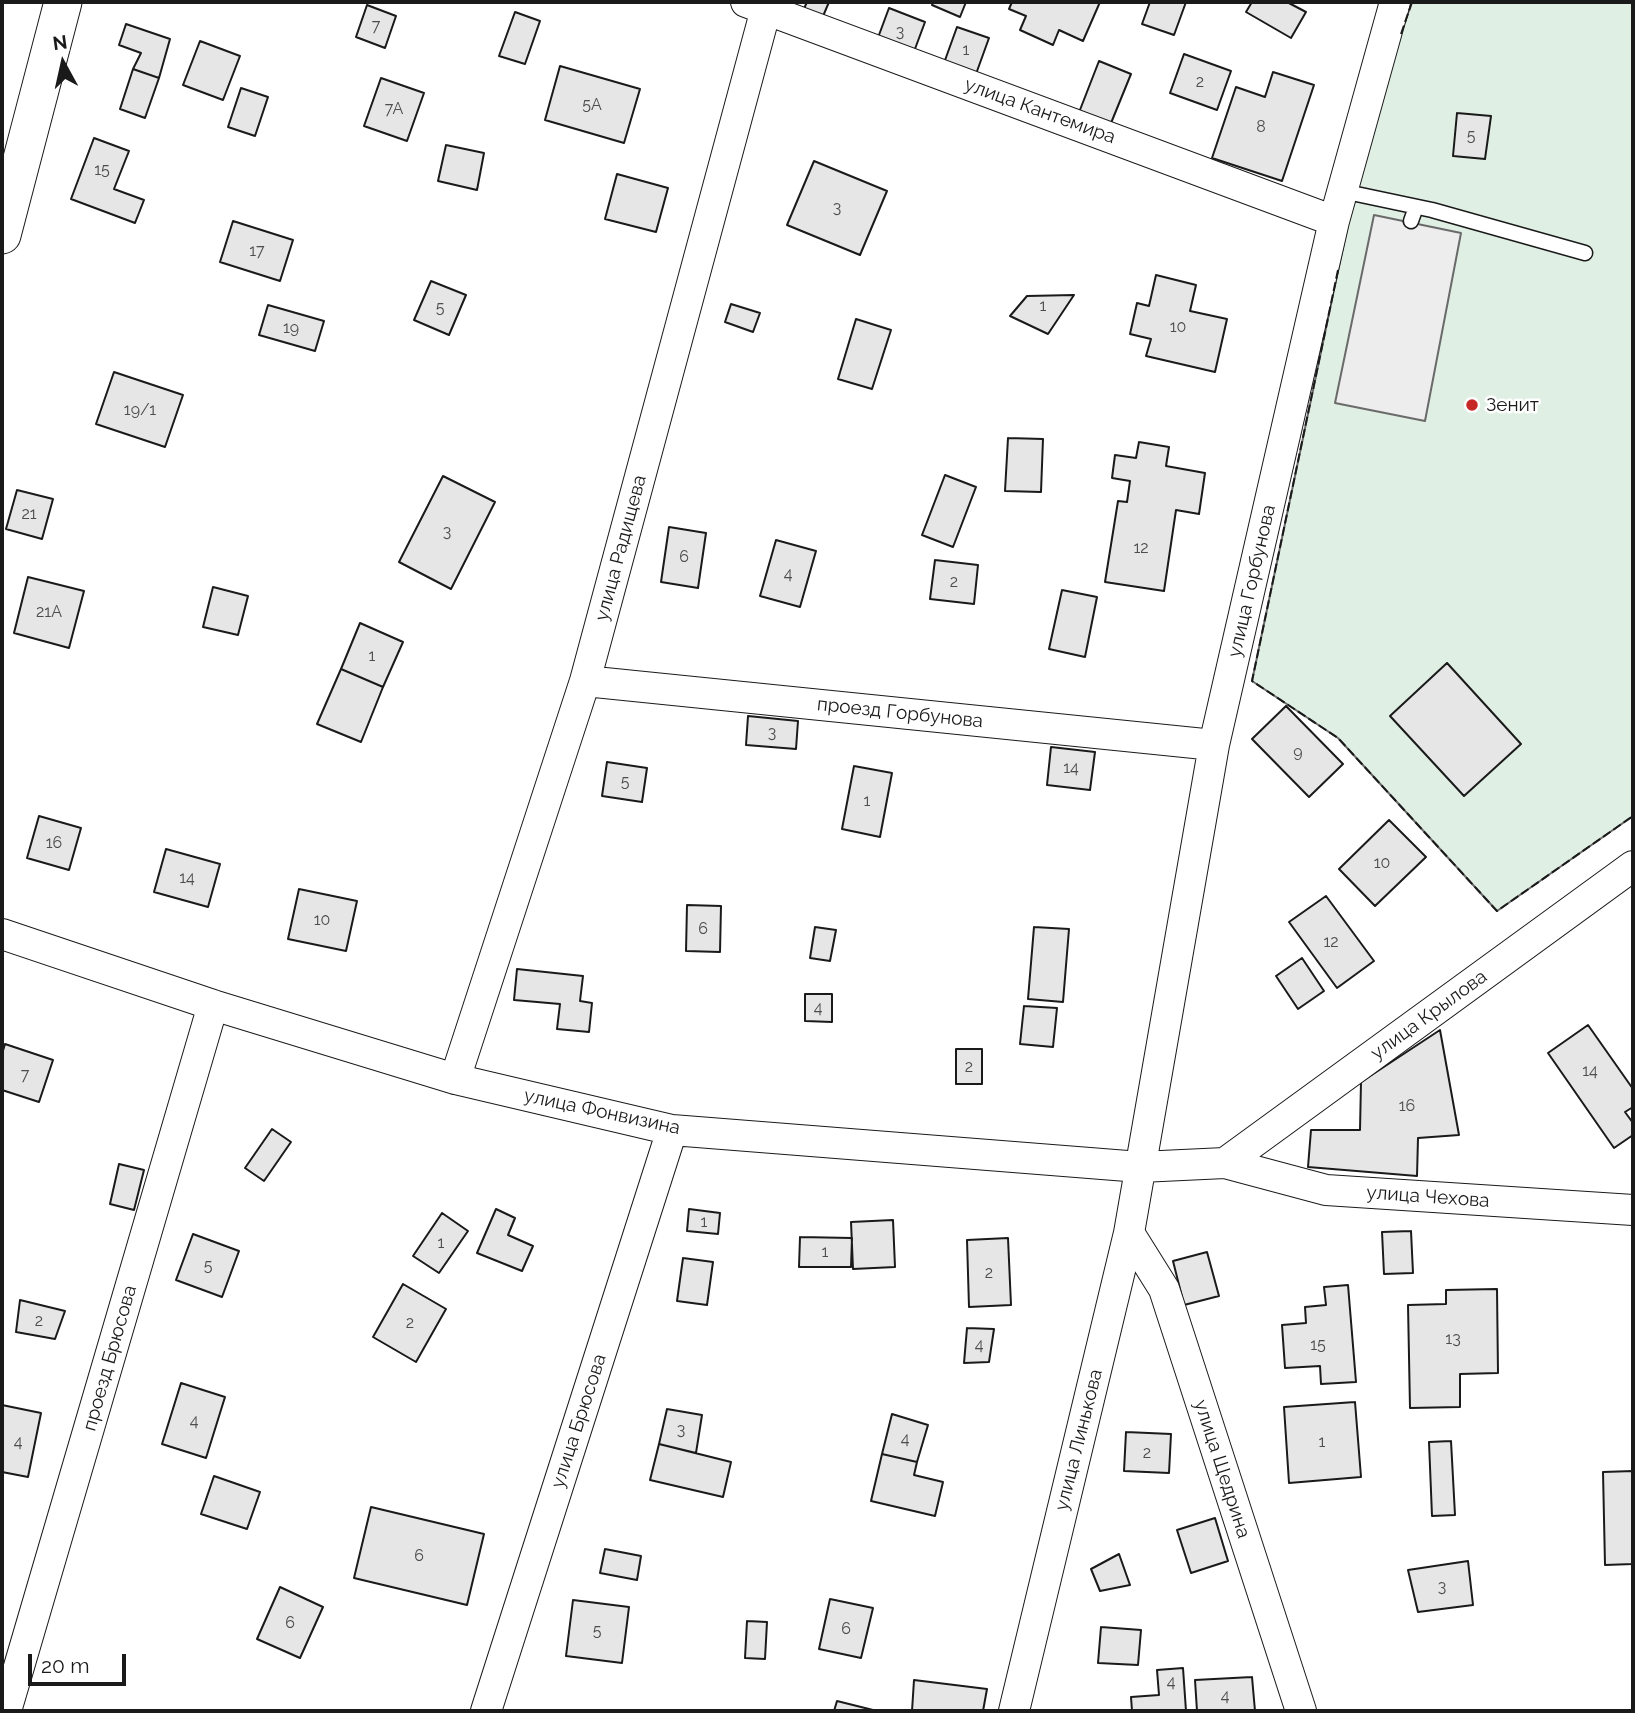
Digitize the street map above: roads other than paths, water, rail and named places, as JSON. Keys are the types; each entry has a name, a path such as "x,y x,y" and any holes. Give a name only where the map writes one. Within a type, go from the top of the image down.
{"street":[{"path":"2,235 63,2"},
{"name":"улица Горбунова","path":"1140,1167 1214,745 1334,221 1395,2"},
{"name":"улица Кантемира","path":"756,5 1334,221"},
{"name":"улица Радищева","path":"455,1079 585,681 756,5"},
{"name":"проезд Горбунова","path":"585,681 1214,745"},
{"name":"улица Крылова","path":"1226,1163 1633,866"},
{"name":"улица Фонвизина","path":"2,933 213,1006 455,1079 672,1130 1140,1167 1226,1163"},
{"name":"проезд Брюсова","path":"6,1711 213,1006"},
{"name":"улица Брюсова","path":"486,1711 672,1130"},
{"name":"улица Чехова","path":"1226,1163 1326,1190 1633,1210"},
{"name":"улица Линькова","path":"1014,1711 1129,1233 1140,1167"},
{"name":"улица Щедрина","path":"1129,1233 1164,1289 1301,1711"}],"lane":[{"path":"1342,191 1414,214 1585,253"}],"place":[{"name":"Зенит","path":"1472,405"}]}
